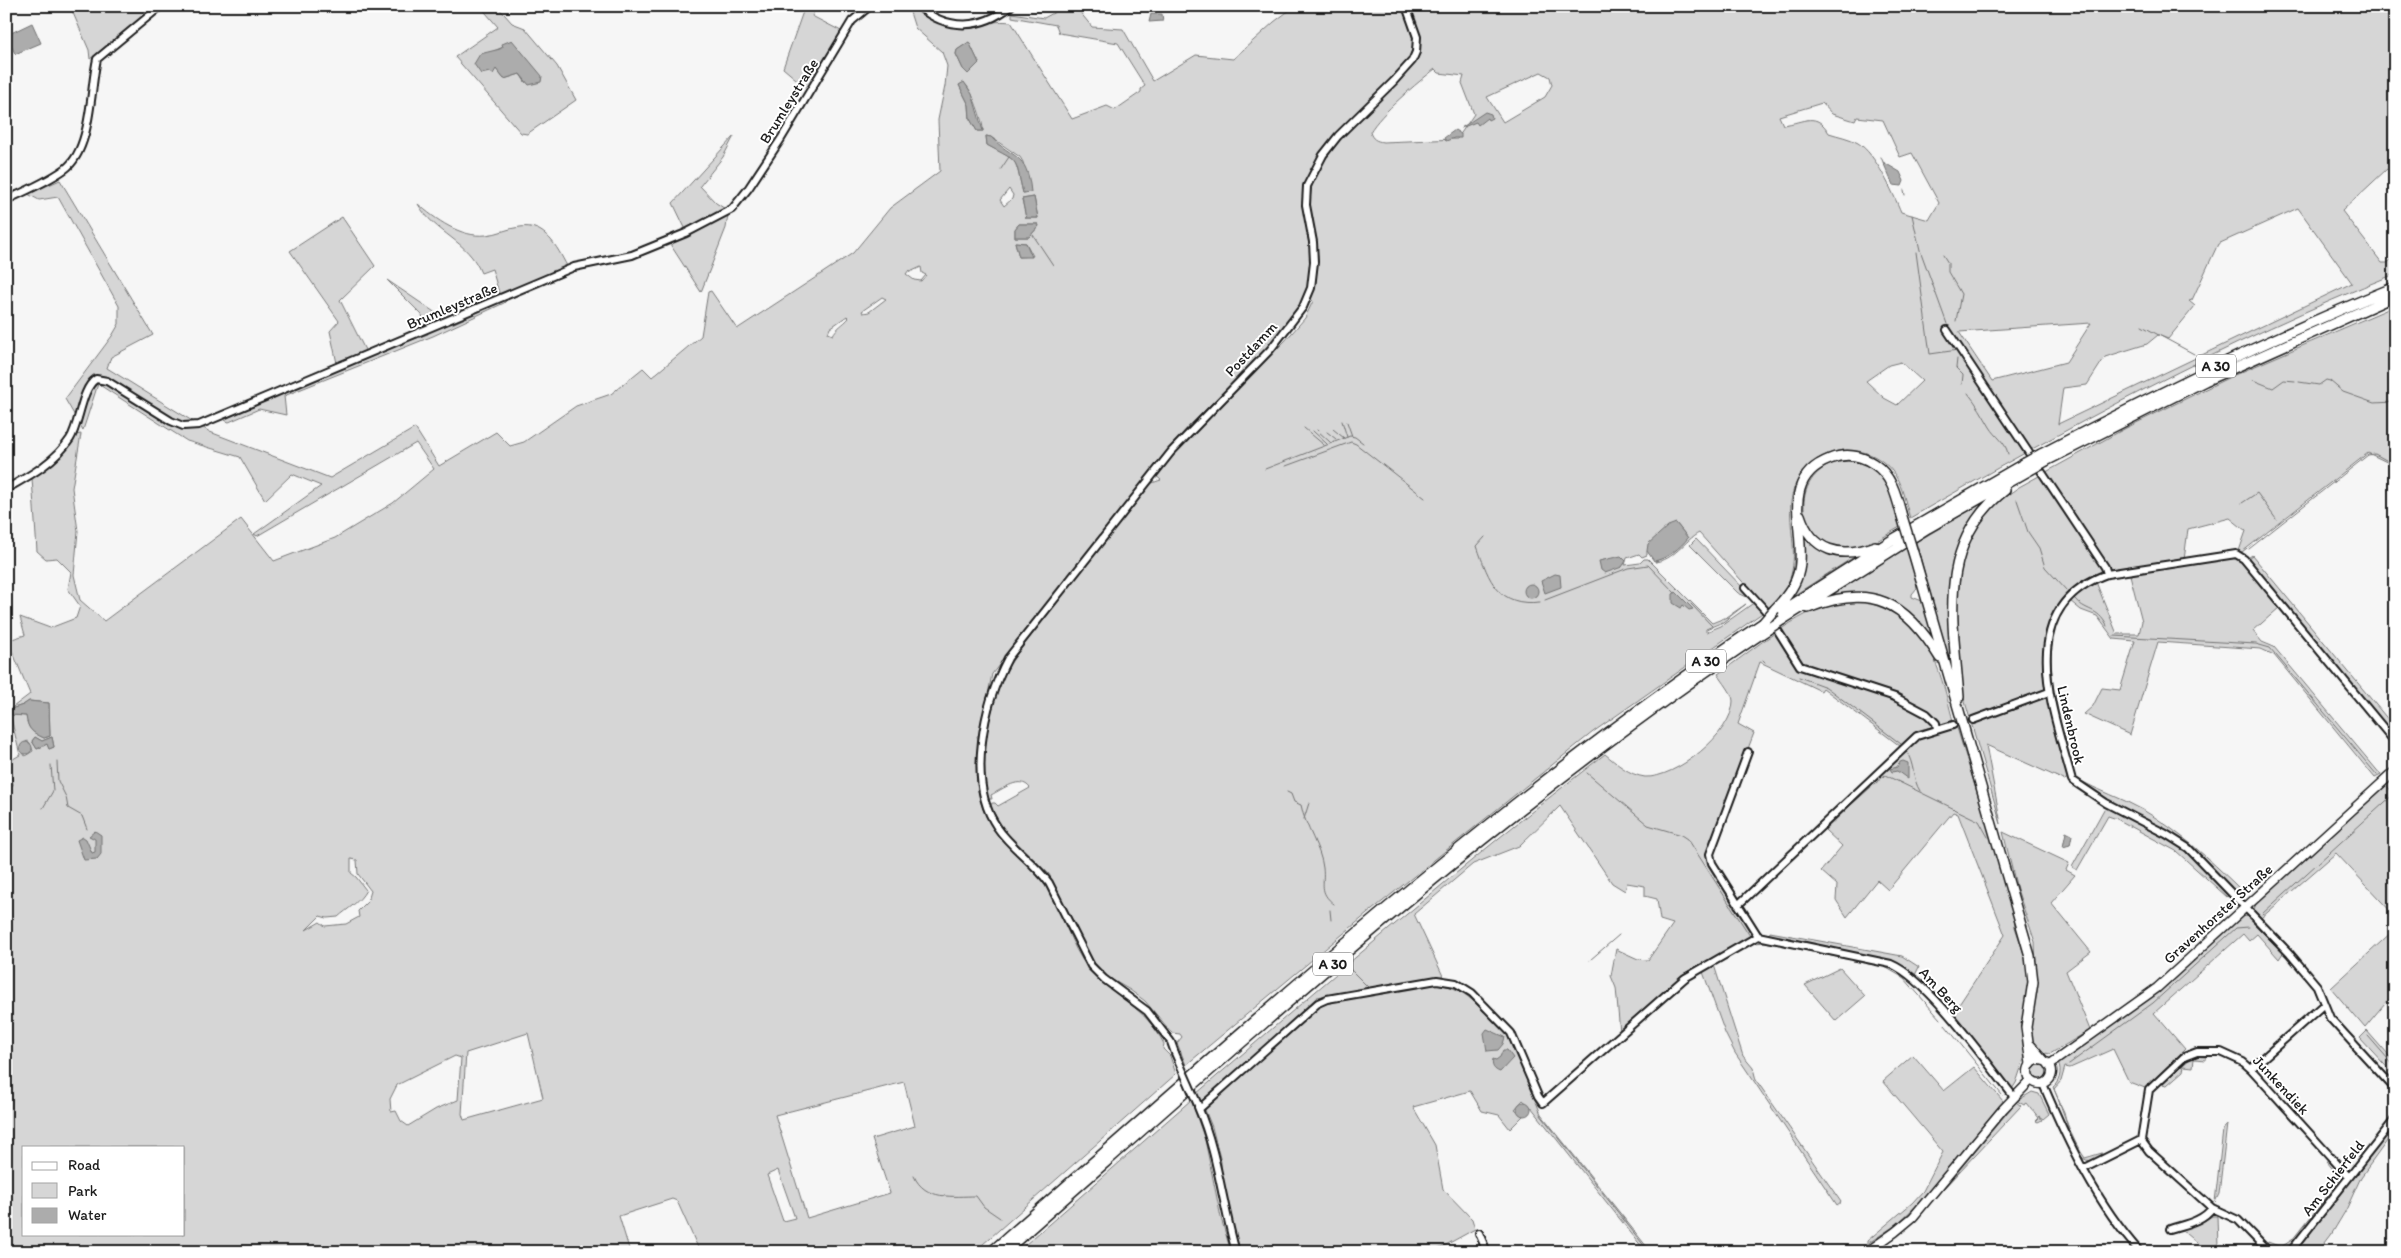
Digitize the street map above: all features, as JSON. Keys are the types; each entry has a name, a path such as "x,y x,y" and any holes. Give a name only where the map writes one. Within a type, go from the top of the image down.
{"highway":[{"name":"A 30","path":"1004,1252 1289,1002 1441,873 1602,746 1765,627 1778,613 1892,540 2028,467 2141,403 2262,345 2395,287"},
{"name":"A 30","path":"2044,458 2205,380 2395,296"},
{"path":"1778,613 1799,571 1801,551 1796,513 1802,485 1816,466 1838,456 1854,456 1874,463 1892,485 1901,513 2030,956 2033,982 2026,1027 2031,1064"},
{"name":"A 30","path":"1778,613 1912,538 2028,467"},
{"path":"1960,712 1952,601 1953,581 1959,552 1972,524 1997,496 2028,467"},
{"path":"1798,503 1802,522 1811,537 1835,552 1859,551 1892,540"},
{"path":"1778,613 1840,597 1867,598 1881,601 1908,616 1917,624 1946,669"},
{"name":"A 30","path":"991,1252 1287,993 1452,854 1597,740 1700,665 1765,627"},
{"path":"2028,1041 2046,1063"}],"main road":[{"name":"Gravenhorster Straße","path":"2046,1063 2139,1002 2246,908 2395,771"},
{"path":"2046,1063 2051,1076 2043,1084 2036,1084 2030,1080 2028,1074 2031,1064 2046,1063"},
{"path":"1866,1252 1896,1232 1913,1217 2030,1080"}],"street":[{"path":"6,200 38,186 66,168 82,144 97,59 161,6"},
{"name":"Brumleystraße","path":"6,490 40,469 62,448 70,438 88,390 96,379 107,381 171,422 183,426 200,425 574,267 632,255 716,219 738,204 781,140 852,22 870,6"},
{"path":"918,6 944,21 962,25 984,22 997,17 1011,6"},
{"name":"Postdamm","path":"1236,1252 1221,1193 1213,1146 1171,1042 1147,1010 1104,979 1091,966 1049,883 1040,871 998,829 986,807 982,790 980,759 993,691 1008,658 1171,452 1196,423 1270,350 1303,307 1311,288 1314,262 1313,242 1306,205 1307,186 1323,155 1338,136 1412,61 1416,52 1417,37 1406,6"},
{"path":"1947,330 2026,446 2105,567 2107,574"},
{"name":"Lindenbrook","path":"2395,742 2241,556 2231,554 2107,574 2097,578 2064,601 2056,614 2048,642 2049,692 2072,780 2106,803 2178,840 2188,848 2311,979 2317,986 2323,1005 2330,1018 2395,1089"},
{"path":"1745,588 1778,613"},
{"path":"1778,631 1800,666 1895,697 1927,714 1936,723 1938,729"},
{"path":"1972,720 2049,692"},
{"path":"1738,905 1862,790 1907,744 1917,736 1953,725"},
{"path":"1198,1107 1318,1003 1327,999 1437,980 1456,984 1472,993 1511,1033 1543,1104 1685,978 1758,936 1712,863 1710,854 1748,752"},
{"name":"Am Berg","path":"1758,936 1891,964 1907,972 1966,1036 2014,1097"},
{"path":"2251,1069 2323,1005"},
{"name":"Junkendiek","path":"2141,1140 2149,1090 2184,1057 2197,1052 2221,1052 2243,1062 2251,1069 2349,1177"},
{"path":"2043,1084 2083,1169 2101,1198 2140,1252"},
{"name":"Am Schierfeld","path":"2290,1252 2395,1119"},
{"path":"2083,1169 2141,1140 2148,1151 2212,1208 2238,1220 2270,1252"},
{"path":"2170,1229 2199,1219 2212,1208"},
{"path":"1479,1234 1487,1252"}],"green space":[{"path":"70,6 159,6 90,59 89,50"},
{"path":"480,6 497,6 512,23 525,28 557,66 576,100 527,134 521,133 455,57 498,27","holes":["503,47 526,83 520,74 504,79 496,69 490,72 474,64 480,57"]},
{"path":"805,6 817,6 812,16 843,32 809,90 783,68"},
{"path":"908,6 917,8 942,23 952,25 1011,22 1072,119 1107,106 1115,110 1141,92 1141,89 1145,86 1118,43 1059,33 1056,25 1012,17 1012,13 1044,18 1066,6 1075,6 1092,27 1123,29 1153,81 1196,55 1233,59 1295,6 1403,6 1414,43 1408,62 1329,142 1317,160 1304,189 1303,201 1311,259 1309,284 1301,305 1272,343 1189,426 1167,451 992,674 980,735 977,736 976,769 978,791 984,811 990,822 1004,840 1045,883 1057,904 1082,960 1100,980 1148,1020 1164,1044 1163,1049 1170,1056 1176,1074 974,1252 700,1252 677,1201 672,1199 619,1216 630,1252 6,1252 6,763 20,755 9,710 30,694 6,636 6,630 12,639 25,635 20,617 50,628 76,618 80,606 68,589 71,572 57,558 46,559 37,551 32,478 57,460 75,435 81,434 72,488 78,531 74,575 80,600 104,621 241,519 274,561 335,538 393,503 434,469 416,443 257,536 254,534 321,486 292,474 265,500 240,457 187,441 98,384 83,430 65,399 119,324 119,306 58,197 39,200 28,194 60,180 153,335 111,357 107,368 210,432 330,478 415,428 439,466 496,432 510,446 524,442 576,406 611,394 643,368 652,377 701,336 708,292 711,291 737,329 853,253 890,208 940,171 938,120 947,66 942,52 915,28","holes":["969,42 979,63 968,74 963,69 956,54 957,50","964,83 970,91 976,106 983,131 977,131 970,119 969,105 959,85","986,136 991,137 1020,157 1023,162 1030,192 1023,193 1017,166 1006,155 987,145","1009,189 1013,195 1012,199 1004,206 1000,200","1034,197 1038,218 1026,218 1022,199","1019,224 1038,224 1039,226 1029,237 1015,237 1015,229","1015,242 1026,243 1033,256 1019,257","921,267 922,273 926,275 921,281 914,280 906,274 909,270 910,272","882,297 886,299 869,312 863,313 862,311","847,316 849,318 833,335 828,333 830,328","29,701 49,703 50,736 44,738 33,732 29,727 26,716 12,715 11,709","35,737 42,741 52,737 54,747 49,749 47,744 37,749 32,741","27,741 30,743 33,751 25,756 20,747","351,859 357,860 358,874 371,891 368,901 358,911 359,917 346,924 325,926 320,922 306,930 320,916 327,918 338,917 357,902 366,890 351,873","528,1033 543,1098 464,1120 462,1114 466,1053","455,1056 461,1058 458,1100 436,1109 408,1126 401,1121 396,1111 391,1112 390,1099 397,1085","904,1082 915,1126 872,1139 890,1193 807,1218 775,1115","778,1170 795,1218 783,1221 767,1175"]},
{"path":"1410,6 2395,6 2395,177 2387,169 2342,211 2382,263 2387,263 2395,257 2395,274 2270,328 2148,387 2028,451 1910,518 1904,496 1895,475 1876,457 1852,450 1827,454 1816,460 1806,469 1795,486 1791,503 1793,557 1791,575 1783,592 1767,609 1699,533 1668,558 1655,562 1688,538 1676,523 1647,551 1647,555 1642,557 1639,554 1627,558 1625,565 1640,563 1644,559 1648,559 1712,623 1727,617 1746,604 1723,622 1706,629 1706,632 1721,626 1752,604 1757,603 1765,611 1593,732 1367,914 1186,1065 1177,1043 1182,1037 1180,1034 1172,1033 1145,1001 1109,978 1097,966 1086,951 1049,874 1006,832 990,807 992,803 998,806 1030,788 1026,784 1011,784 991,795 992,799 988,799 984,766 988,727 999,688 1014,658 1149,484 1161,480 1155,475 1183,442 1285,341 1305,318 1313,301 1311,299 1316,281 1318,256 1309,206 1312,185 1323,163 1342,136 1395,86 1413,65 1420,47 1420,36","holes":["1435,69 1439,73 1464,76 1462,83 1474,114 1457,139 1383,142 1375,139 1370,132 1375,125 1390,108","1541,72 1550,77 1552,85 1545,97 1503,122 1487,97","1822,103 1832,114 1855,121 1857,117 1883,120 1900,157 1912,153 1939,203 1929,220 1901,212 1889,185 1865,148 1848,138 1829,133 1824,126 1815,120 1804,120 1783,125 1779,116","2298,208 2352,283 2058,424 2063,388 2087,385 2105,357 2147,344 2158,335 2168,339 2195,306 2189,301 2192,300 2218,244","2091,323 2066,362 1992,381 1959,332","1901,362 1922,381 1897,405 1884,398 1866,381 1889,365"]},
{"path":"734,136 723,157 700,186 716,203 727,210 686,230 673,203"},
{"path":"418,204 440,221 467,234 486,235 520,227 536,229 549,238 567,266 500,296 492,269 481,273 468,253 433,223"},
{"path":"728,215 726,228 701,292 670,244"},
{"path":"342,217 375,266 340,300 368,356 428,334 422,315 387,280 452,324 508,299 504,303 433,336 284,396 286,415 259,409 229,422 224,420 257,403 338,368 330,331 339,321 290,251"},
{"path":"2395,306 2395,466 2368,453 2242,552 2239,551 2246,531 2230,518 2188,529 2184,560 2102,572 2094,577 2117,634 2139,634 2142,621 2130,575 2228,556 2241,559 2280,607 2253,631 2262,642 2274,647 2381,775 2375,778 2274,655 2261,649 2158,642 2130,735 2084,714 2093,706 2102,688 2120,690 2135,641 2114,639 2097,616 2081,610 2070,601 2059,618 2053,638 2051,661 2058,710 2074,776 2064,780 1986,745 2001,824 1963,695 1957,604 1962,561 1972,534 1992,506 2019,487 2126,428 2232,376","holes":["2043,690 2045,698 1973,722 1972,716"]},
{"path":"1847,460 1871,467 1880,474 1891,492 1900,527 1865,547 1838,549 1822,542 1810,529 1805,513 1805,496 1812,480 1825,467"},
{"path":"1991,498 1956,556 1956,687 1916,542"},
{"path":"1805,532 1809,539 1857,555 1793,596 1801,533"},
{"path":"1696,539 1745,590 1748,594 1747,597 1738,593 1690,545"},
{"path":"1906,548 1914,567 1917,583 1917,588 1912,597 1922,601 1940,653 1888,602 1827,597"},
{"path":"2252,555 2395,728 2395,738 2248,558"},
{"path":"1861,601 1884,608 1902,618 1916,630 1935,661 1953,721 1916,731 1900,746 1823,688 1821,691 1760,662 1738,724 1754,733 1706,858 1752,931 1749,938 1683,974 1620,1033 1616,988 1611,976 1616,949 1638,959 1648,960 1673,924 1660,920 1657,899 1645,896 1645,886 1627,883 1625,891 1612,883 1560,806 1519,846 1473,864 1414,914 1443,976 1317,997 1206,1102 1200,1103 1196,1094 1450,878 1605,754 1628,771 1645,777 1657,776 1686,762 1713,740 1730,714 1733,698 1718,674 1775,633 1806,614 1838,602"},
{"path":"1957,728 1992,840 2013,912 2015,927 2027,963 2028,987 2021,1029 2026,1053 2016,1083 2012,1089 1952,1015 2005,935 1958,814 1953,812 1888,890 1877,880 1847,917 1836,900 1837,885 1821,871 1842,846 1825,830 1919,739"},
{"path":"2395,778 2395,916 2336,853 2261,918 2254,910 2256,903"},
{"path":"2077,779 2156,818 2193,846 2238,887 2227,897 2176,851 2108,816 2077,870 2072,867 2108,802 2076,781"},
{"path":"2003,832 2069,863 2066,870 2075,875 2051,903 2091,952 2066,971 2090,1030 2050,1054 2037,1051 2033,1043 2030,1028 2037,991 2035,942 2017,889"},
{"path":"2246,916 2283,953 2279,959 2257,934 2249,941 2243,934 2154,1013 2185,1049 2145,1088 2129,1082 2113,1049 2070,1068 2065,1067 2061,1081 2054,1089 2057,1097 2053,1087 2059,1077 2058,1063 2240,917"},
{"path":"2395,929 2395,992 2365,1028 2331,988"},
{"path":"1770,932 1902,956 1919,967 1915,975 1892,961 1769,936"},
{"path":"1714,965 1743,1056 1753,1068 1756,1080 1841,1202 1837,1205 1735,1053 1725,1033 1703,972"},
{"path":"1840,968 1865,996 1836,1021 1805,985"},
{"path":"1437,984 1454,987 1470,997 1508,1035 1541,1114 1651,1252 1646,1252 1531,1107 1523,1100 1515,1109 1523,1116 1510,1129 1499,1115 1482,1111 1470,1091 1413,1107 1435,1145 1443,1189 1472,1219 1475,1229 1433,1252 1239,1252 1222,1187 1221,1162 1212,1127 1205,1110 1317,1006 1327,1002"},
{"path":"2367,1031 2395,1063 2395,1076 2360,1038"},
{"path":"1913,1055 1944,1091 1974,1067 2003,1101 1918,1204 1896,1225 1867,1244 1867,1241 1912,1203 1923,1191 1943,1152 1883,1081"},
{"path":"2193,1056 2206,1057 2206,1060 2194,1059 2193,1067 2184,1066 2183,1071 2167,1085 2162,1084"},
{"path":"2040,1063 2046,1066 2049,1072 2046,1078 2040,1081 2034,1078 2031,1072 2034,1066"},
{"path":"2032,1092 2039,1094 2049,1114 2043,1119 2039,1116 2042,1120 2038,1122 2036,1121 2039,1118 2027,1103 2024,1105 2017,1101"},
{"path":"1191,1100 1205,1140 1221,1218 1231,1252 1017,1252"},
{"path":"2016,1102 2021,1106 1943,1189"},
{"path":"2066,1121 2075,1142 2085,1158 2102,1153 2100,1156 2093,1160 2087,1160 2081,1157 2073,1142"},
{"path":"2227,1124 2219,1194 2215,1202 2223,1130"},
{"path":"2395,1125 2395,1130 2361,1177 2346,1210 2318,1252 2294,1252"},
{"path":"2326,1161 2329,1161 2339,1172 2343,1180 2289,1249 2286,1252 2273,1252 2267,1245 2268,1242 2281,1247 2292,1240 2334,1188 2336,1177"},
{"path":"2212,1216 2217,1216 2218,1247 2224,1252 2208,1252 2180,1229 2201,1223"}],"water":[{"path":"1151,14 1162,14 1163,21 1149,22"},
{"path":"32,23 41,43 15,54 7,35"},
{"path":"512,40 542,76 541,82 529,85 520,74 504,79 496,69 493,74 490,72 481,74 474,64 480,54 500,49 503,47 502,44"},
{"path":"969,42 979,63 968,74 963,69 956,54 957,50"},
{"path":"964,82 972,94 983,131 977,131 970,119 969,105 959,85"},
{"path":"1485,112 1491,114 1492,118 1488,120 1487,118 1478,125 1476,122 1461,128"},
{"path":"1455,130 1461,134 1461,138 1446,141 1444,138"},
{"path":"986,136 991,137 1018,158 1026,169 1031,192 1023,193 1017,166 1006,155 987,145"},
{"path":"1883,162 1900,172 1904,181 1902,186 1893,185"},
{"path":"1034,197 1038,218 1026,218 1022,199"},
{"path":"1019,224 1038,224 1039,226 1029,237 1015,237 1015,229"},
{"path":"1015,242 1026,243 1032,257 1019,257"},
{"path":"1676,523 1688,538 1673,552 1664,558 1654,561 1647,551 1648,544 1668,526"},
{"path":"1621,556 1626,561 1622,567 1605,573 1601,570 1599,561"},
{"path":"1555,574 1560,575 1561,587 1545,593 1541,581"},
{"path":"1531,584 1536,586 1538,591 1536,596 1531,598 1526,596 1524,591 1526,586"},
{"path":"1676,592 1693,609 1689,610 1683,605 1681,608 1673,603 1673,594"},
{"path":"29,701 49,703 50,736 44,738 33,732 29,727 26,716 12,715 11,709"},
{"path":"35,737 42,741 52,737 54,747 49,749 47,744 37,749 32,741"},
{"path":"28,742 31,743 31,753 24,754 21,753 20,746 21,743"},
{"path":"1903,761 1908,763 1908,779 1897,771 1892,772 1890,769 1897,767"},
{"path":"95,831 101,835 101,854 97,859 84,860 77,840 83,837 86,839 92,853 95,852 95,839 89,836"},
{"path":"2066,832 2072,835 2070,845 2063,847"},
{"path":"1487,1029 1505,1037 1503,1044 1498,1050 1487,1051 1484,1033"},
{"path":"1503,1050 1507,1050 1513,1058 1500,1072 1496,1070 1492,1061 1500,1057"},
{"path":"1521,1102 1527,1102 1531,1109 1527,1116 1521,1116 1517,1112 1517,1106"}],"waterway":[{"path":"1001,169 1009,157"},
{"path":"1881,157 1883,162"},
{"path":"1904,190 1905,195"},
{"path":"1912,215 1920,250 1947,324"},
{"path":"1033,235 1053,265"},
{"path":"1916,252 1930,354 1958,350"},
{"path":"1943,255 1948,263 1948,272 1961,294 1956,321"},
{"path":"2142,326 2194,354"},
{"path":"1957,359 1956,368 1963,375 1962,384"},
{"path":"2253,380 2273,388 2284,380 2295,381"},
{"path":"2299,382 2319,385 2326,380 2343,392 2374,403 2395,402"},
{"path":"1968,393 1992,431 2005,446 2008,454"},
{"path":"1342,421 1347,437"},
{"path":"1347,422 1352,436"},
{"path":"1304,428 1324,445"},
{"path":"1333,429 1344,438"},
{"path":"1317,430 1331,443"},
{"path":"1313,431 1327,444"},
{"path":"1327,432 1336,439"},
{"path":"1265,469 1350,436 1363,443"},
{"path":"1286,466 1351,442 1425,498"},
{"path":"2249,549 2368,455 2375,454 2395,465"},
{"path":"2242,503 2257,493 2276,519"},
{"path":"2017,500 2028,532 2039,548 2045,567 2067,591"},
{"path":"1485,537 1477,546 1486,570 1497,589 1505,596 1514,600 1540,602"},
{"path":"1545,600 1628,568 1648,565 1675,593"},
{"path":"2074,598 2078,603 2099,615 2107,626"},
{"path":"1691,604 1712,626"},
{"path":"2114,636 2256,644 2270,648 2377,775"},
{"path":"1799,677 1826,687 1901,744"},
{"path":"1906,751 1920,791"},
{"path":"57,762 58,781 66,797 68,808 82,816 87,829"},
{"path":"43,808 53,791 51,765"},
{"path":"11,773 13,785 11,787"},
{"path":"1587,773 1648,825 1682,835 1688,839 1750,936"},
{"path":"1875,784 1885,775 1979,821 1988,837"},
{"path":"1801,850 1871,787"},
{"path":"2388,787 2394,794"},
{"path":"1287,792 1291,794 1294,802 1301,805 1322,860 1324,892 1334,904"},
{"path":"2262,914 2395,793"},
{"path":"1304,819 1309,803"},
{"path":"1330,910 1331,920"},
{"path":"2069,1064 2153,1003 2236,928 2249,927"},
{"path":"1590,960 1619,935"},
{"path":"1755,943 1765,942 1791,947"},
{"path":"1799,949 1846,959"},
{"path":"1853,961 1885,967 1904,978 1940,1019"},
{"path":"1349,968 1368,987"},
{"path":"1424,985 1442,985 1457,990 1471,999 1484,1012"},
{"path":"1945,1025 2002,1095"},
{"path":"2368,1036 2395,1067"},
{"path":"1540,1114 1597,1186"},
{"path":"914,1176 925,1190 932,1193 949,1196 976,1196 984,1207 1000,1218"},
{"path":"1602,1192 1649,1252"}]}
